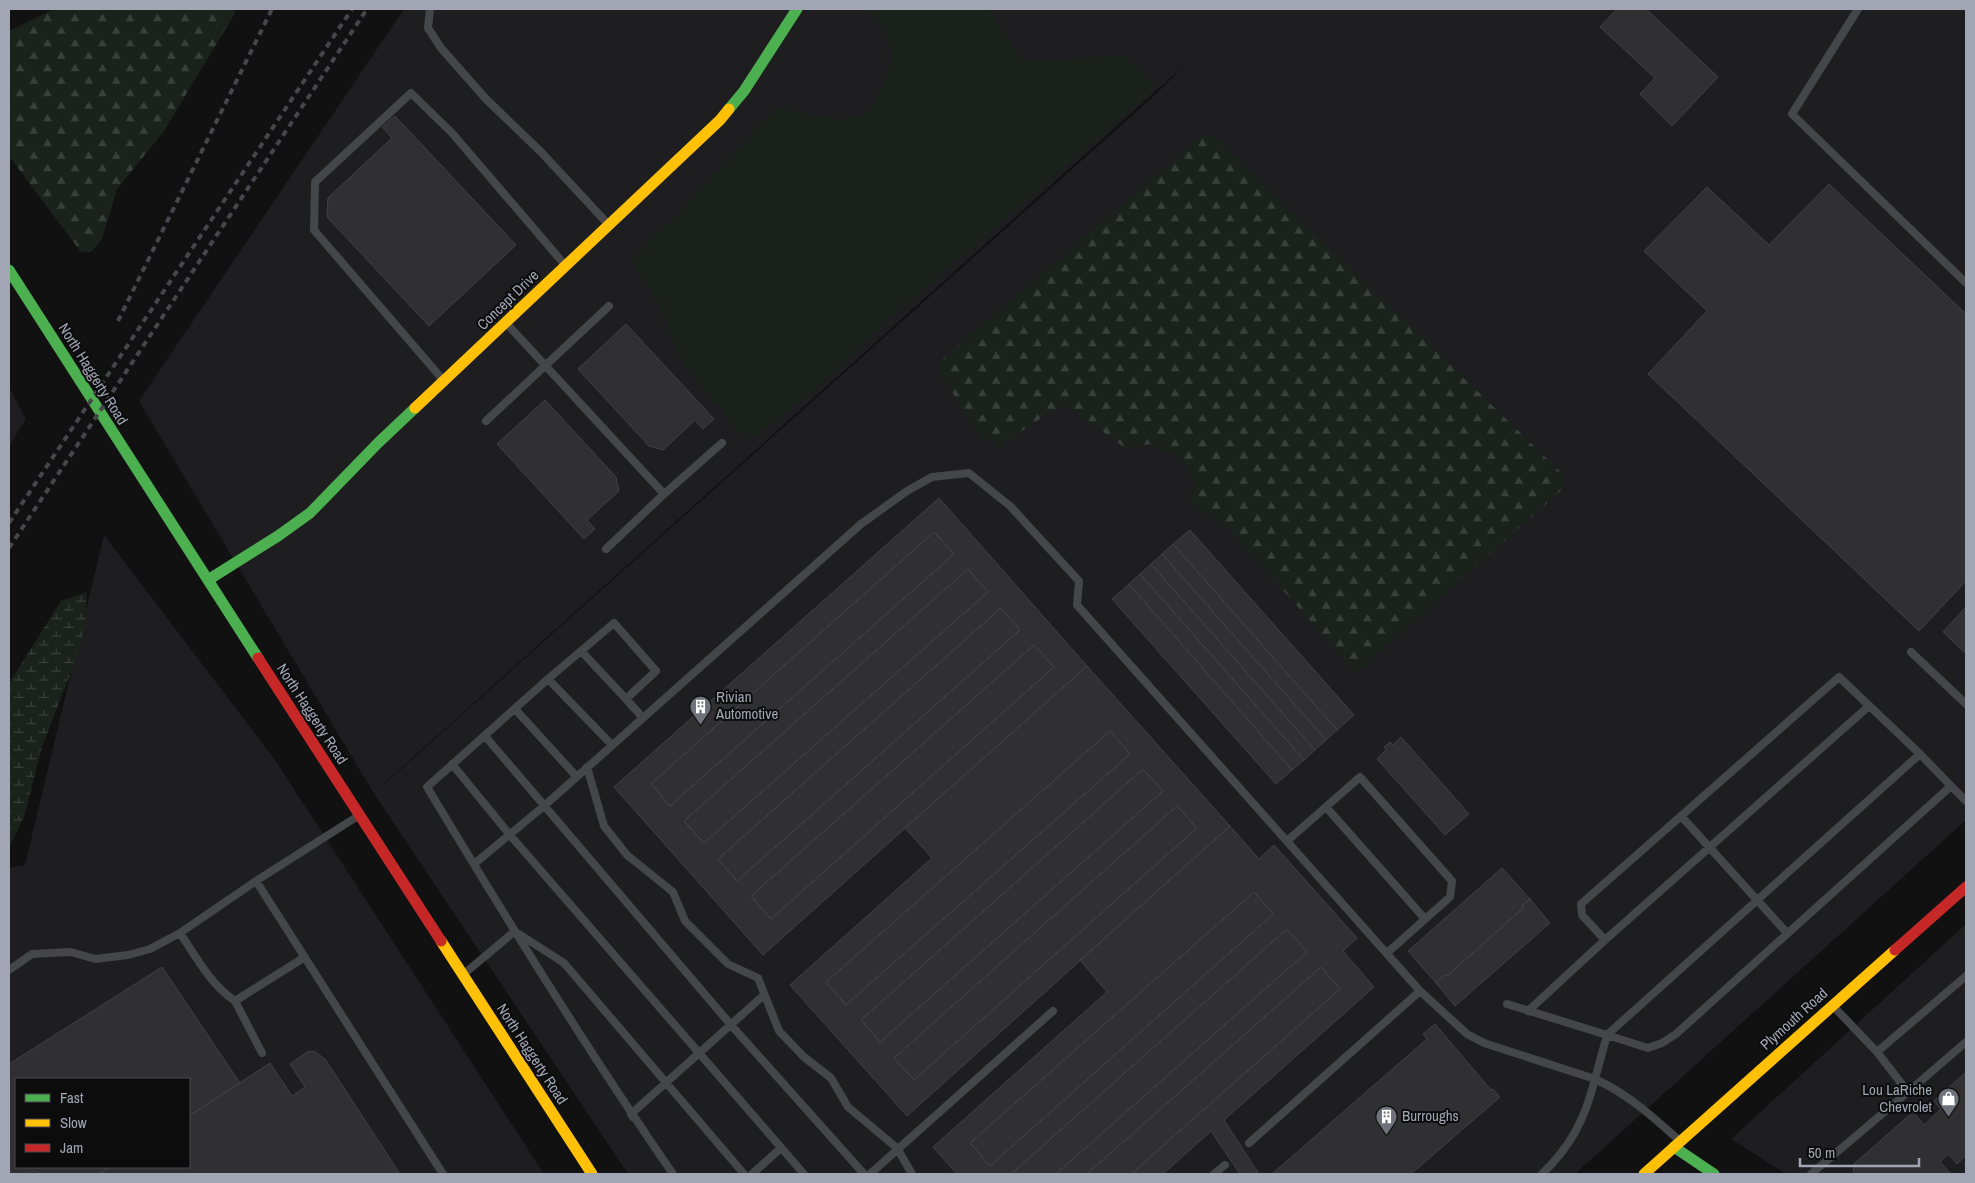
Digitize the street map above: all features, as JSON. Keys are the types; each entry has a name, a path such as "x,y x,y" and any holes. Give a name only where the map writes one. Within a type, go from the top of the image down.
{"street":[{"name":"Concept Drive","path":"208,580 278,536 310,513 378,443 720,120 744,91 798,9"},
{"name":"North Haggerty Road","path":"9,270 592,1174"},
{"name":"Plymouth Road","path":"1644,1174 1966,887"},
{"path":"1677,1144 1714,1174"}],"lane":[{"path":"430,9 428,28 441,48 486,99 541,152 610,225"},
{"path":"1858,9 1792,114 1966,283"},
{"path":"444,381 314,230 315,182 411,93 452,132 566,266"},
{"path":"486,421 609,306"},
{"path":"506,323 664,494"},
{"path":"606,549 722,443"},
{"path":"474,864 544,806 861,524 907,491 932,477 969,473 1010,506 1079,581 1077,605 1420,991 1467,1034 1484,1043 1595,1079 1610,1086 1636,1102 1677,1144"},
{"path":"626,699 656,671 614,623 548,679 428,787 515,931 631,1114 673,1174"},
{"path":"582,652 643,718"},
{"path":"1911,652 1966,704"},
{"path":"1605,940 1582,915 1581,904 1839,677 1966,801"},
{"path":"548,679 612,745"},
{"path":"1528,1010 1869,706"},
{"path":"515,709 576,776"},
{"path":"485,736 731,1025 864,1174"},
{"path":"1542,1174 1559,1158 1574,1135 1589,1103 1607,1035 1920,754"},
{"path":"452,764 510,835 804,1174"},
{"path":"587,767 604,826 627,855 673,892 685,921 728,964 758,978 779,1032 804,1057 831,1078 848,1107 897,1148 912,1174"},
{"path":"1287,841 1360,777 1452,882 1450,897 1387,953"},
{"path":"1507,1004 1648,1048 1662,1043 1676,1034 1951,786"},
{"path":"1326,807 1425,919"},
{"path":"9,970 32,954 71,952 95,959 128,955 150,949 180,933 256,881 360,815"},
{"path":"1682,816 1787,933"},
{"path":"256,881 443,1174"},
{"path":"463,975 515,931"},
{"path":"515,931 564,963 744,1174"},
{"path":"180,933 210,978 225,995 235,1001 262,1053"},
{"path":"235,1001 305,958"},
{"path":"1877,1052 1966,976"},
{"path":"1249,1143 1420,991"},
{"path":"631,1114 764,995"},
{"path":"1832,1005 1877,1052 1908,1092"},
{"path":"870,1174 1053,1011"},
{"path":"1812,1174 1966,1042"},
{"path":"752,1174 781,1148"},
{"path":"1214,1174 1224,1165"}],"shaded area":[{"path":"404,9 1966,9 1966,820 1575,1174 628,1174 373,792 139,401","holes":["1187,63 1155,95 389,780 379,788"]},
{"path":"9,387 26,419 9,446"},
{"path":"104,535 275,760 544,1174 9,1174 9,868 25,865"},
{"path":"1966,924 1966,1174 1786,1174 1731,1139"}],"green space":[{"path":"54,9 233,9 235,13 164,131 117,189 102,239 91,252 81,252 9,156 9,31"},
{"path":"866,9 989,9 1021,60 1098,58 1123,54 1149,80 1153,90 893,316 814,390 755,437 741,436 723,411 682,362 657,300 632,261 656,234 677,216 764,120 781,106 833,118 854,117 863,115 868,111 883,86 891,51 885,33 879,23"},
{"path":"1203,135 1215,137 1563,474 1565,487 1356,673 1230,530 1189,501 1195,483 1180,458 1149,444 1125,448 1066,405 1047,414 999,447 981,438 942,376 940,361"},
{"path":"87,592 85,627 73,667 42,747 24,817 9,847 9,683 61,601"}],"building":[{"path":"1617,9 1646,9 1718,77 1672,126 1640,94 1655,78 1600,27"},
{"path":"395,116 516,245 429,326 327,217 328,198 392,138 382,127"},
{"path":"1829,184 1966,314 1966,581 1919,631 1648,374 1707,311 1644,251 1707,187 1769,245"},
{"path":"626,324 714,419 703,429 695,420 663,450 649,446 578,369"},
{"path":"545,400 616,477 619,491 587,520 595,529 584,539 497,444"},
{"name":"Rivian Automotive","path":"939,498 1087,666 763,955 614,787","holes":["934,532 954,554 670,806 651,784","968,569 988,592 704,843 684,821","1001,608 1020,630 737,881 718,859","1034,645 1054,667 771,919 751,896"]},
{"path":"1190,530 1354,715 1337,730 1173,544"},
{"path":"934,532 954,554 670,806 651,784"},
{"path":"1173,544 1337,730 1326,740 1162,554"},
{"path":"1162,554 1326,740 1315,750 1151,564"},
{"path":"1151,564 1315,750 1304,760 1140,574"},
{"path":"968,569 988,592 704,843 684,821"},
{"path":"1140,574 1304,760 1292,770 1129,584"},
{"path":"1129,584 1292,770 1276,784 1112,599"},
{"path":"1966,607 1966,654 1943,632"},
{"path":"1001,608 1020,630 737,881 718,859"},
{"path":"1034,645 1054,667 771,919 751,896"},
{"path":"1087,666 1230,826 907,1116 790,985 932,858 905,828","holes":["1110,731 1130,754 846,1005 826,982","1143,769 1163,791 880,1042 861,1020","1177,806 1197,828 914,1080 894,1058"]},
{"path":"1110,731 1130,754 846,1005 826,982"},
{"path":"1401,737 1469,814 1445,835 1377,759 1386,750 1384,747 1390,742 1393,745"},
{"path":"1143,769 1163,791 880,1042 861,1020"},
{"path":"1177,806 1197,828 914,1080 894,1058"},
{"path":"1230,826 1259,859 1274,845 1357,938 1343,951 1374,987 1224,1120 1259,1174 1240,1174 1211,1131 1163,1174 1131,1174 1340,989 1321,967 1087,1174 1056,1174 1307,952 1287,929 1011,1174 957,1174 933,1147 1107,992 1080,960","holes":["1254,892 1273,914 990,1166 970,1143"]},
{"path":"1502,868 1530,899 1522,906 1523,908 1447,976 1445,974 1436,983 1408,951"},
{"path":"1254,892 1273,914 990,1166 970,1143"},
{"path":"1530,899 1550,923 1455,1006 1436,983 1445,974 1447,976 1523,908 1522,906"},
{"path":"1287,929 1307,952 1056,1174 1011,1174"},
{"path":"162,967 240,1083 190,1115 190,1078 15,1078 15,1168 108,1168 99,1174 36,1174 34,1171 28,1174 10,1174 9,1064"},
{"path":"1321,967 1340,989 1131,1174 1087,1174"},
{"name":"Burroughs","path":"1435,1024 1491,1090 1493,1089 1500,1097 1411,1174 1272,1174 1427,1039 1423,1034"},
{"path":"314,1051 325,1059 400,1174 99,1174 108,1168 190,1168 190,1115 270,1063 292,1096 305,1087 290,1064 307,1052"},
{"name":"Lou LaRiche Chevrolet","path":"1966,1072 1966,1155 1957,1164 1948,1154 1940,1162 1951,1174 1853,1174 1854,1164 1913,1112 1924,1125 1941,1109 1934,1101"}],"railway":[{"path":"118,321 272,9"},
{"path":"9,523 352,9"},
{"path":"9,548 367,9"}],"traffic: fast":[{"path":"729,109 744,91 797,9"},
{"path":"9,270 258,658"},
{"path":"208,580 278,536 310,513 415,408"},
{"path":"1674,1147 1714,1174"}],"traffic: slow":[{"path":"415,408 720,120 729,109"},
{"path":"441,941 592,1174"},
{"path":"1644,1174 1895,950"}],"traffic: jam":[{"path":"258,658 441,941"},
{"path":"1895,950 1966,887"}],"place":[{"name":"Rivian Automotive","path":"700,725"},
{"name":"Lou LaRiche Chevrolet","path":"1948,1118"},
{"name":"Burroughs","path":"1386,1135"}]}
